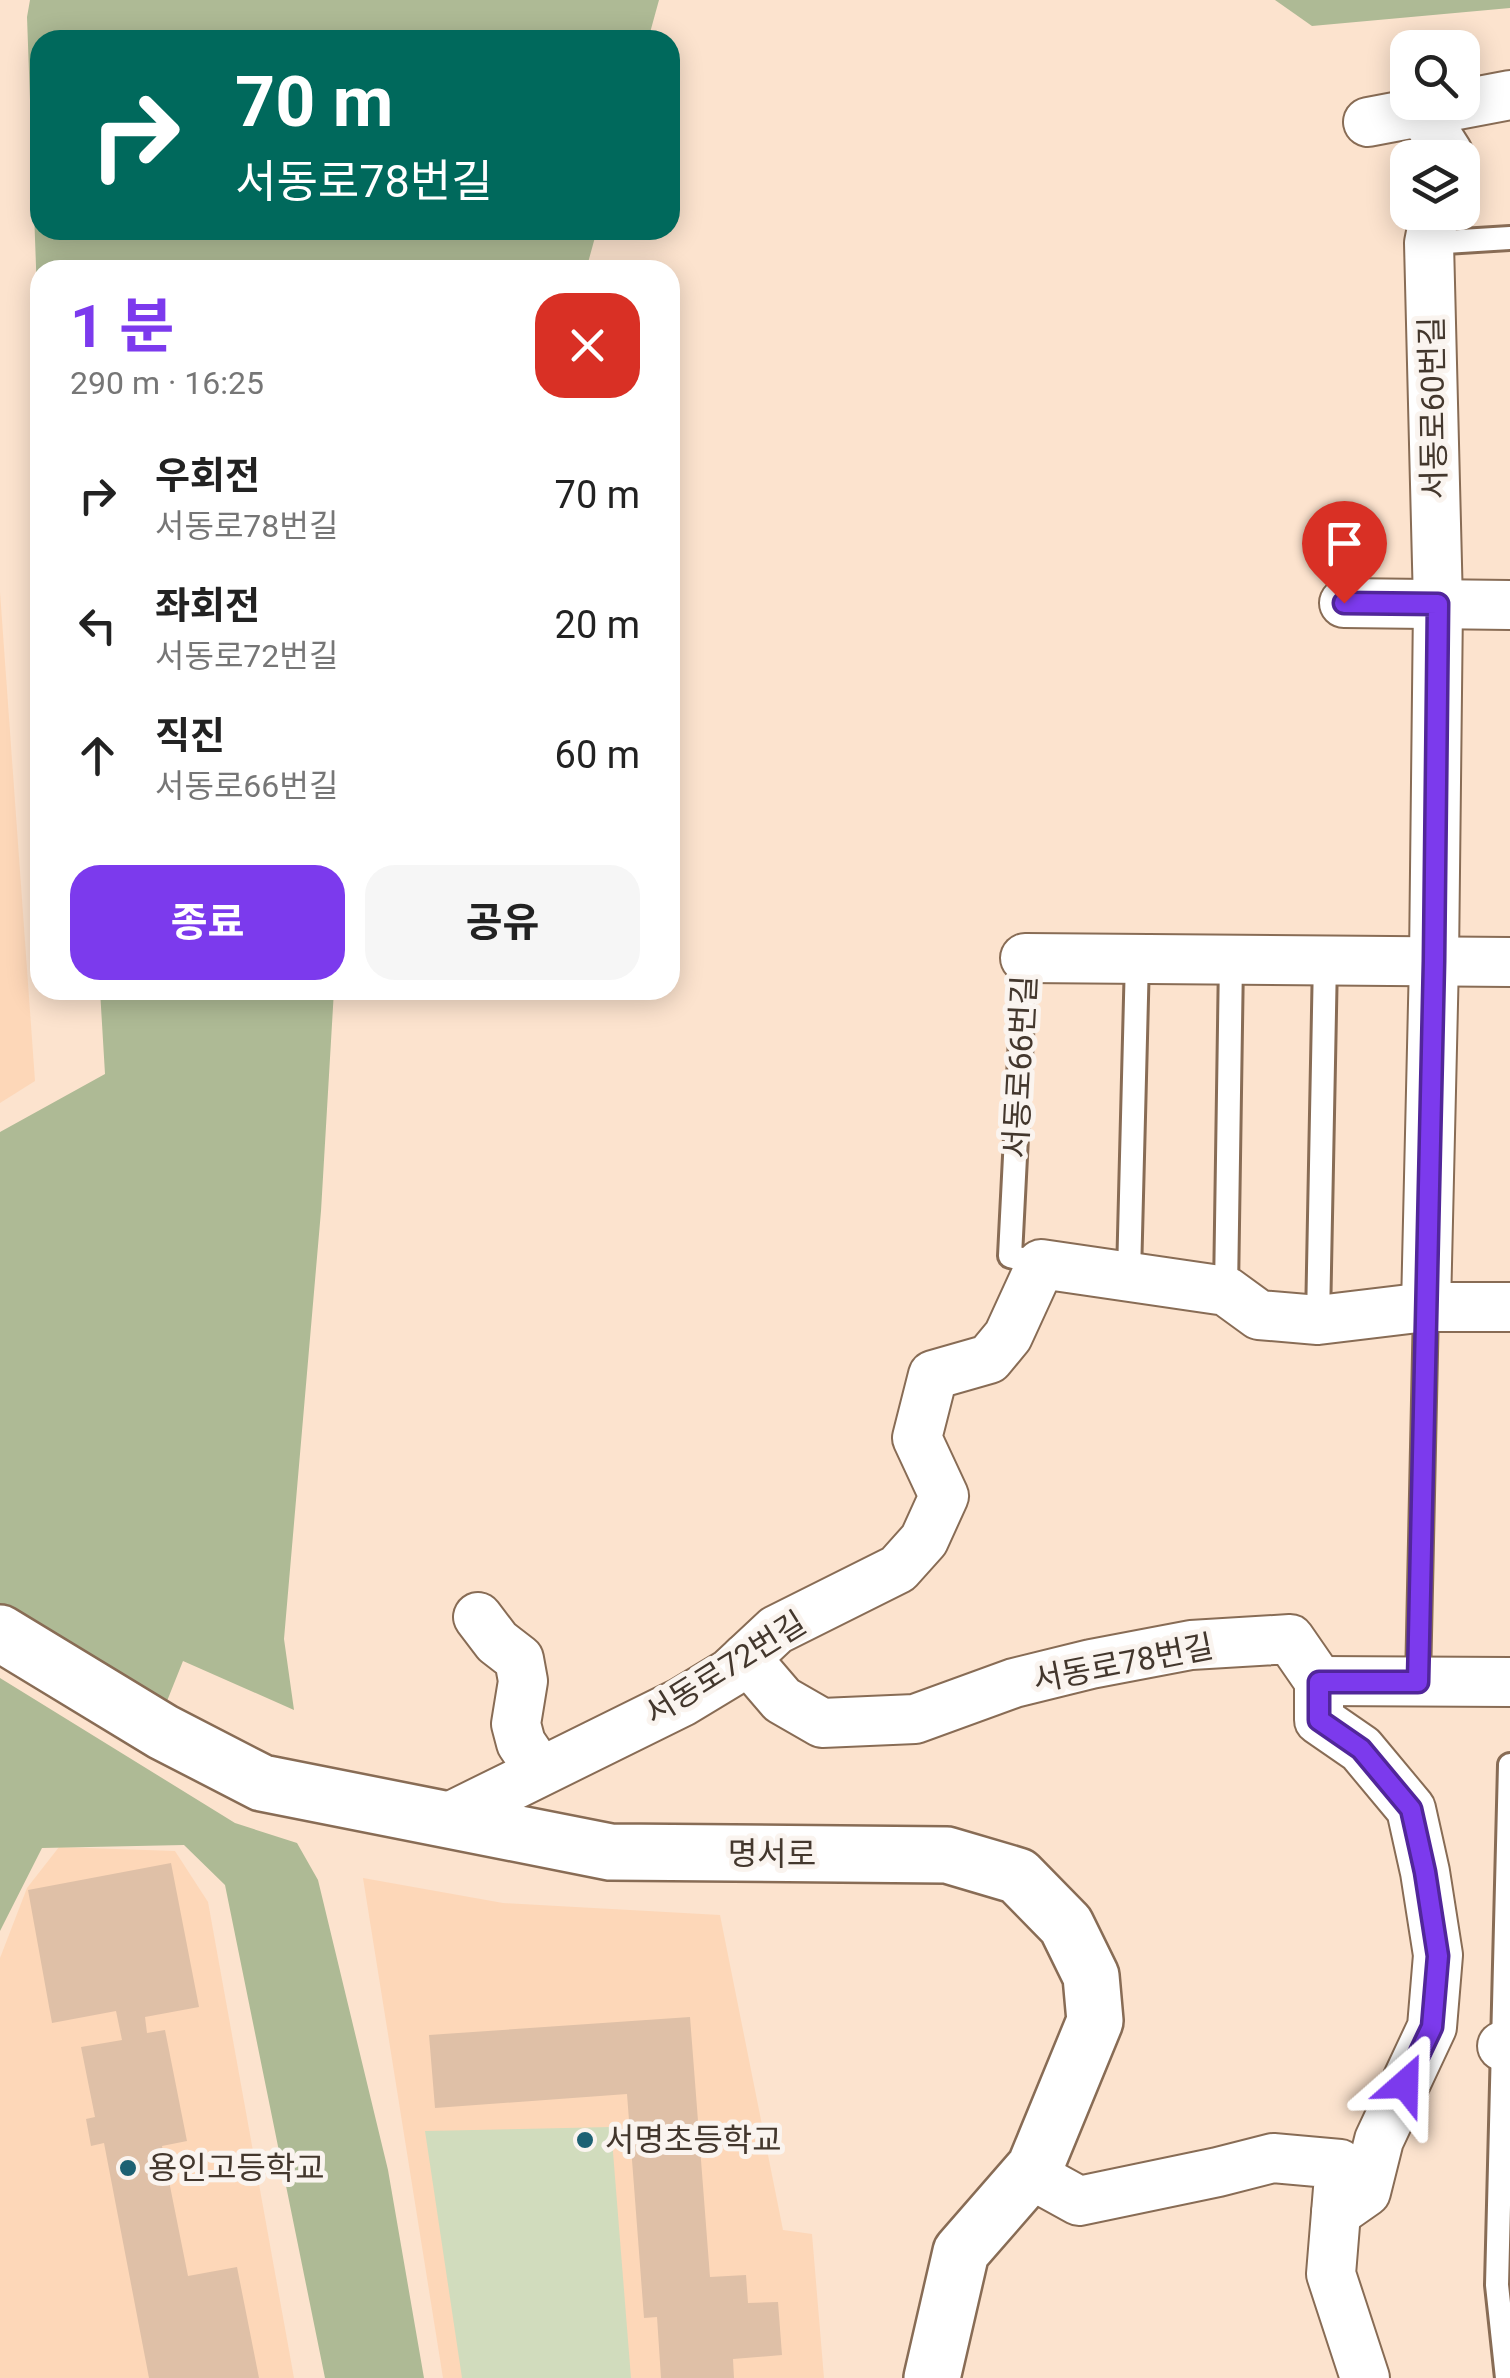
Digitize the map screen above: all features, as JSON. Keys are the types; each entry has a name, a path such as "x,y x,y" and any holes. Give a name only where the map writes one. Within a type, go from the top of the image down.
{"street":[{"path":"1480,101 1510,96"},
{"path":"1368,122 1390,118"},
{"name":"서동로60번길","path":"1432,230 1438,604 1434,961"},
{"path":"1344,603 1510,605"},
{"name":"서동로66번길","path":"1025,958 1510,962"},
{"path":"1426,1308 1434,961"},
{"path":"1041,1264 1226,1291 1259,1316 1318,1320 1426,1308 1510,1307"},
{"name":"서동로72번길","path":"445,1819 682,1702 730,1673 776,1630 898,1569 924,1540 944,1496 917,1438 933,1375 989,1359 1008,1336 1041,1264"},
{"path":"478,1617 497,1642 518,1659 523,1681 516,1724 521,1743 540,1771"},
{"name":"명서로","path":"0,1633 164,1732 262,1783 610,1852 947,1855 1018,1876 1066,1925 1091,1976 1096,2021 1035,2167 961,2252 932,2378"},
{"name":"서동로78번길","path":"746,1658 782,1700 822,1723 915,1719 1014,1683 1192,1645 1290,1639 1319,1682"},
{"path":"1336,2213 1366,2192 1379,2140 1432,2027 1438,1956 1411,1809 1361,1749 1319,1720 1319,1682 1510,1682"},
{"path":"1030,2174 1079,2201 1273,2158 1340,2164 1331,2274 1365,2378"}],"lane":[{"path":"1448,230 1510,238"},
{"name":"서동로66번길","path":"1025,958 1010,1256 1041,1264"},
{"path":"1129,1276 1137,959"},
{"path":"1226,1291 1231,960"},
{"path":"1318,1320 1326,960"},
{"path":"1418,1682 1426,1308"},
{"path":"1507,2378 1497,2286 1506,2046 1510,1765"}],"shaded area":[{"path":"0,592 35,1081 0,1103"},
{"name":"용인고등학교","path":"59,1847 175,1851 208,1902 294,2378 0,2378 0,1958 27,1888"},
{"name":"서명초등학교","path":"363,1878 503,1903 720,1915 783,2230 812,2234 824,2378 443,2378"}],"green space":[{"path":"30,0 659,0 651,30 30,30 30,100 27,17"},
{"path":"1275,0 1510,0 1510,8 1312,26"},
{"path":"35,240 594,240 589,260 36,260"},
{"path":"101,1000 333,1000 321,1211 284,1639 294,1710 183,1661 163,1711 0,1610 0,1132 105,1074"},
{"path":"0,1678 235,1823 297,1843 318,1880 388,2170 424,2378 325,2378 225,1885 184,1845 42,1848 0,1931"},
{"path":"611,2127 631,2378 462,2378 425,2131"}],"building":[{"path":"171,1863 199,2007 145,2017 147,2033 165,2030 187,2141 162,2146 188,2276 237,2267 259,2378 149,2378 104,2143 91,2146 86,2119 95,2117 81,2047 122,2040 116,2011 52,2023 28,1890"},
{"path":"690,2017 710,2277 746,2275 748,2303 778,2302 782,2355 733,2359 734,2378 661,2378 657,2317 644,2318 627,2094 435,2108 429,2035"}],"place":[{"name":"서명초등학교","path":"585,2140"},
{"name":"용인고등학교","path":"128,2168"}],"route":[{"path":"1344,603 1438,604 1418,1682 1319,1682 1319,1720 1361,1749 1411,1809 1425,1872 1438,1956 1432,2027 1405,2084"}]}
